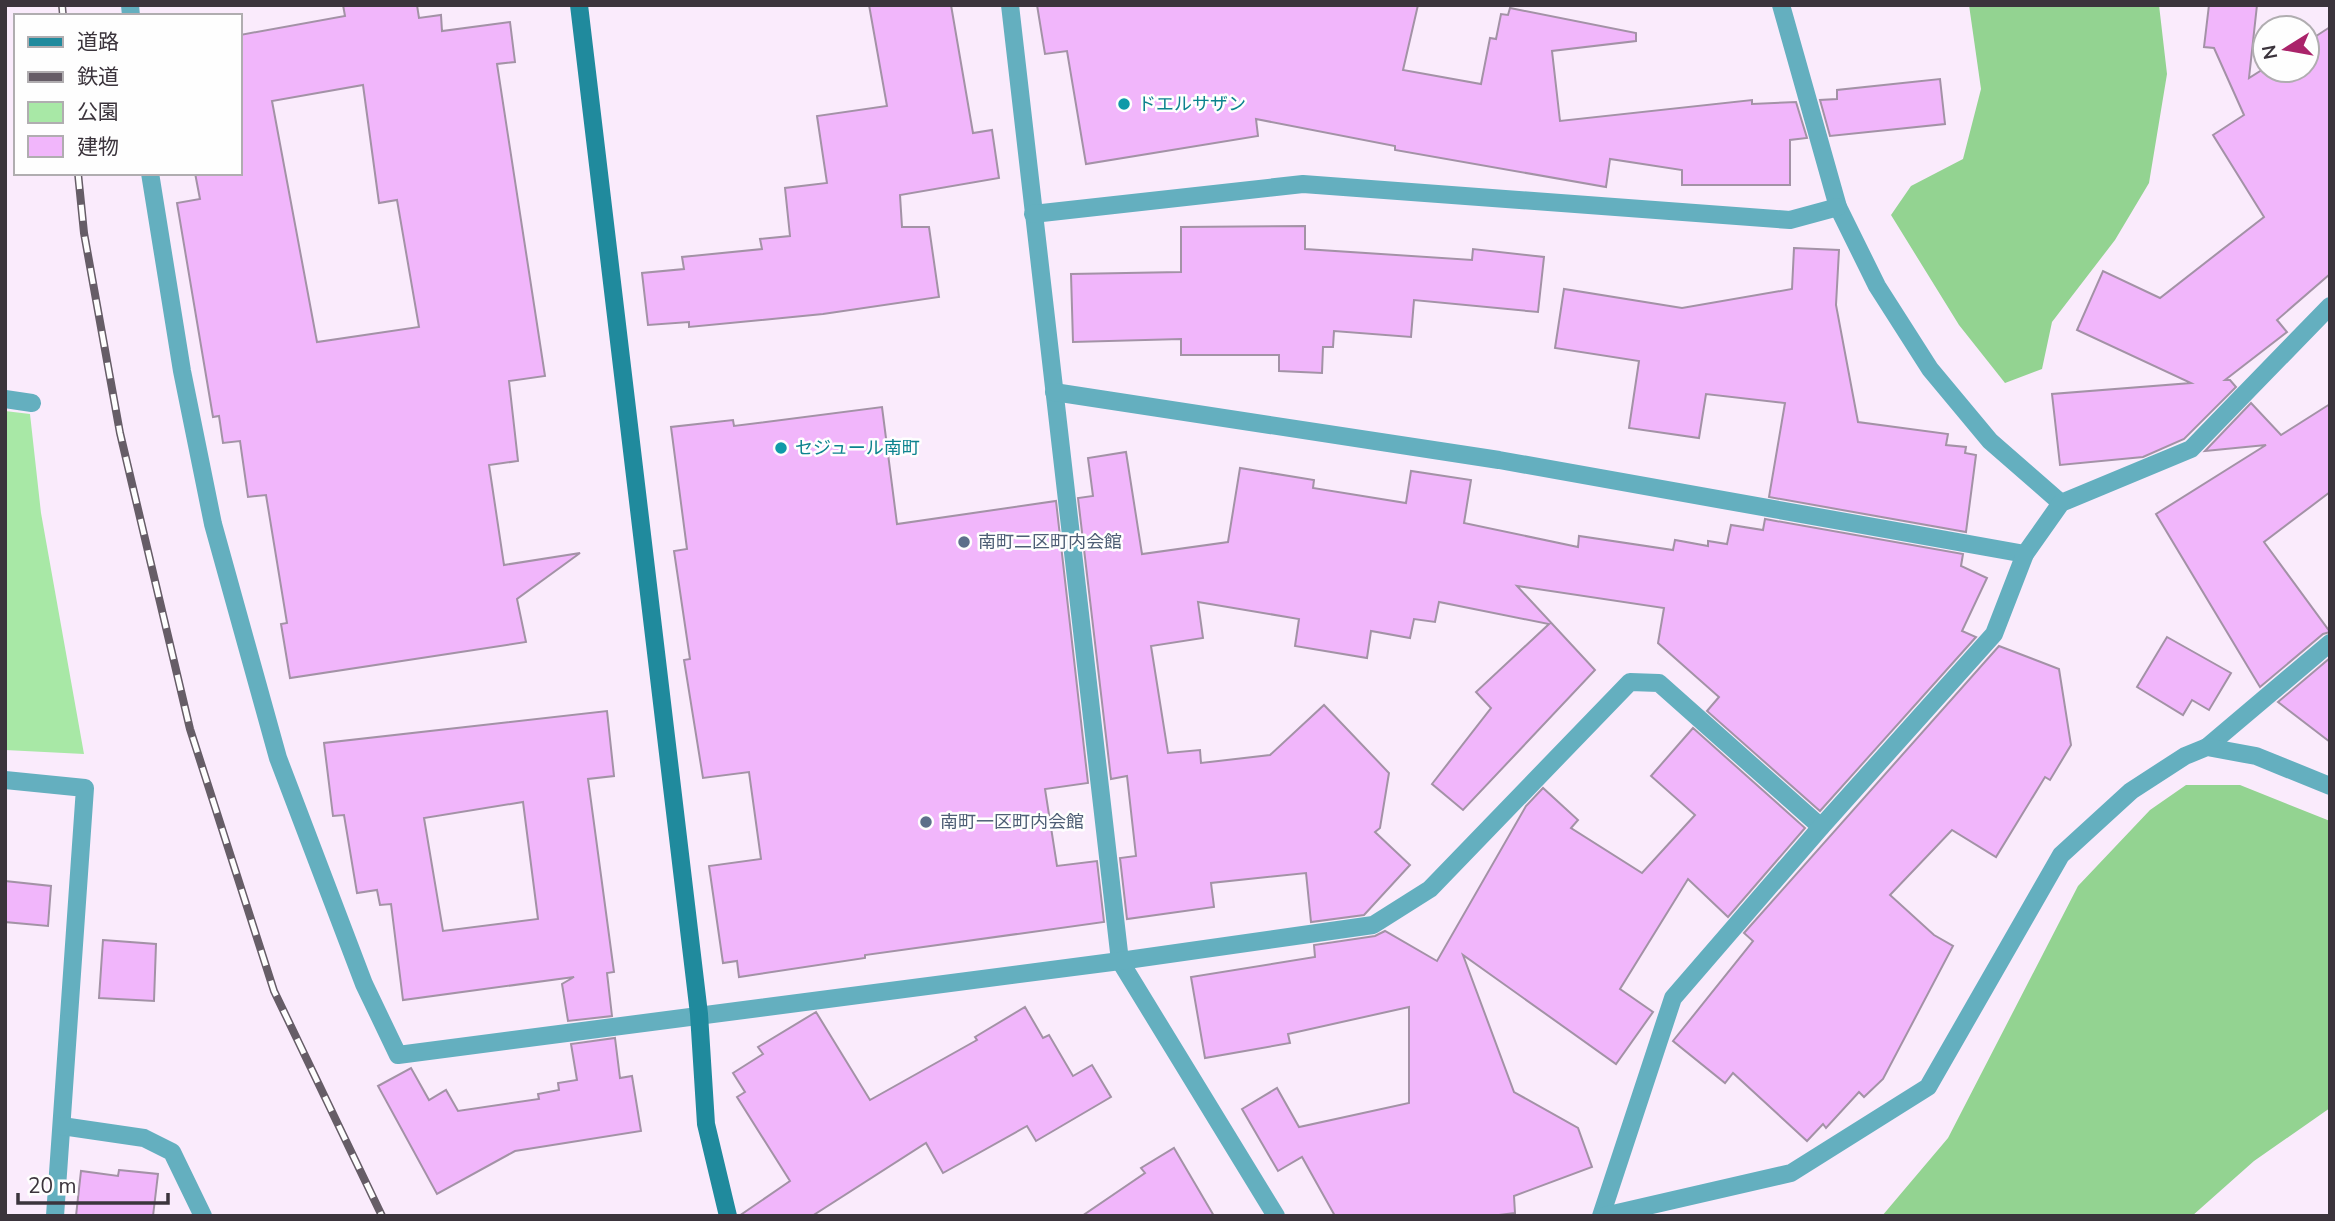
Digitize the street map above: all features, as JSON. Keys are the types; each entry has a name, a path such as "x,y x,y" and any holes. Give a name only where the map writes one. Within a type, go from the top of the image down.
{"street":[{"path":"579,5 699,1014 706,1124 728,1216"},
{"path":"1010,5 1120,961 1276,1216"},
{"path":"1781,5 1838,207 1877,286 1930,369 1990,441 2061,503"},
{"path":"150,175 181,371 213,524 271,732 364,984 398,1055 1120,961 1373,925 1430,889 1630,682 1659,683 1821,827"},
{"path":"1032,214 1303,184 1790,220 1838,207"},
{"path":"1603,1216 1673,998 1994,634 2025,554 2061,503 2191,449 2330,306"},
{"path":"1054,393 1499,460 2025,554"},
{"path":"5,399 32,403"},
{"path":"1603,1216 1791,1173 1928,1087 2061,855 2131,791 2185,756 2207,747 2330,643"},
{"path":"2207,747 2256,756 2330,786"},
{"path":"5,780 85,788 55,1216"},
{"path":"61,1126 144,1138 172,1152 203,1216"}],"green space":[{"path":"1969,5 2159,5 2167,74 2149,183 2115,240 2052,322 2042,369 2005,383 1959,325 1891,215 1911,186 1963,159 1981,89"},
{"path":"5,411 30,414 41,513 84,754 5,750"},
{"path":"2186,785 2240,785 2330,821 2330,1108 2254,1161 2192,1216 1882,1216 1948,1138 2078,886 2150,810"}],"building":[{"path":"343,5 417,5 419,18 441,15 442,31 510,22 515,62 497,64 545,376 509,381 518,461 489,465 504,565 580,553 517,599 526,642 290,678 281,624 287,623 266,495 248,497 240,441 223,443 219,416 213,417 177,203 200,199 195,175 242,175 242,35 345,16","holes":["363,85 379,203 397,200 419,327 317,342 272,101"]},
{"path":"869,5 951,5 973,133 992,130 999,178 900,195 902,227 929,227 939,297 823,314 689,327 689,322 648,325 642,273 684,269 682,257 762,249 760,239 790,236 785,188 827,183 817,116 887,106"},
{"path":"1037,5 1418,5 1403,70 1481,84 1490,38 1496,39 1501,14 1508,15 1510,8 1636,33 1636,41 1552,51 1560,121 1752,100 1752,104 1796,102 1807,138 1790,140 1790,185 1682,185 1682,170 1610,159 1606,187 1395,150 1395,146 1256,119 1258,136 1086,164 1067,51 1045,54"},
{"path":"2209,5 2257,5 2256,14 2251,14 2251,84 2321,84 2321,33 2330,27 2330,274 2277,320 2287,332 2225,380 2230,380 2236,387 2184,439 2143,457 2060,465 2052,394 2191,383 2077,330 2103,271 2160,298 2264,217 2213,135 2244,115 2214,48 2204,47"},
{"path":"1940,79 1945,124 1830,136 1820,100 1837,99 1837,90"},
{"path":"1305,226 1305,249 1472,260 1473,249 1544,257 1538,312 1414,300 1411,337 1334,331 1333,347 1323,347 1322,373 1279,371 1279,355 1181,355 1181,339 1073,342 1071,274 1181,272 1181,227"},
{"path":"1794,248 1839,250 1836,305 1858,422 1948,434 1946,445 1966,447 1965,453 1976,455 1966,532 1769,497 1785,403 1706,394 1699,438 1629,428 1639,361 1555,348 1564,289 1682,308 1792,289"},
{"path":"2251,403 2281,435 2330,404 2330,492 2264,542 2330,632 2323,634 2260,687 2156,514 2266,445 2205,451"},
{"path":"882,407 897,524 1056,501 1088,783 1045,789 1057,866 1097,861 1104,922 865,955 865,958 739,977 737,961 723,963 709,866 761,859 749,772 703,778 684,660 690,659 674,551 687,549 671,427 733,420 734,426"},
{"path":"1126,452 1142,554 1228,542 1240,468 1314,480 1313,488 1406,503 1411,471 1471,480 1464,523 1578,547 1579,536 1673,550 1675,540 1708,546 1708,541 1727,544 1731,525 1763,530 1765,519 1963,554 1961,566 1987,578 1962,631 1976,637 1820,811 1707,711 1719,697 1658,643 1664,608 1517,586 1595,670 1463,810 1432,784 1491,708 1476,692 1549,624 1439,602 1435,622 1414,619 1410,638 1371,631 1367,658 1295,646 1299,619 1198,602 1203,638 1151,646 1168,753 1200,750 1201,763 1270,755 1324,705 1389,773 1380,828 1375,832 1410,865 1364,915 1311,922 1306,873 1211,883 1214,907 1127,919 1120,858 1136,856 1127,776 1111,779 1078,498 1093,496 1088,458"},
{"path":"2167,637 2231,673 2209,710 2192,700 2183,715 2137,687"},
{"path":"1999,646 2059,669 2071,745 2050,780 2045,777 1996,857 1952,830 1890,895 1934,935 1953,946 1883,1079 1864,1097 1859,1092 1826,1128 1823,1124 1807,1141 1733,1073 1725,1083 1673,1041 1753,941 1744,933"},
{"path":"2330,658 2330,742 2278,702"},
{"path":"607,711 614,776 588,779 614,972 607,973 612,1016 568,1021 562,984 574,977 403,1000 391,904 380,905 377,890 357,893 344,815 333,816 324,743","holes":["523,802 538,919 443,931 424,818"]},
{"path":"1693,728 1805,828 1728,917 1688,879 1620,989 1653,1012 1616,1064 1463,955 1514,1092 1578,1128 1592,1167 1514,1196 1515,1213 1491,1216 1335,1216 1302,1157 1278,1171 1242,1109 1277,1088 1299,1127 1409,1103 1409,1007 1288,1034 1290,1043 1205,1058 1191,977 1315,957 1314,945 1375,936 1385,931 1437,961 1526,806 1543,788 1578,820 1571,828 1642,873 1695,815 1651,776"},
{"path":"5,881 51,886 48,926 5,922"},
{"path":"103,940 156,944 154,1001 99,998"},
{"path":"1025,1007 1043,1038 1049,1035 1073,1076 1092,1065 1111,1097 1036,1141 1027,1126 943,1173 926,1143 812,1216 739,1216 790,1181 737,1097 745,1092 733,1073 763,1054 758,1047 816,1012 870,1100 977,1040 975,1037"},
{"path":"615,1038 620,1078 632,1076 641,1131 515,1151 437,1194 378,1086 411,1068 429,1100 446,1090 458,1111 539,1099 538,1094 559,1090 558,1083 577,1080 571,1044"},
{"path":"1174,1148 1214,1216 1082,1216 1145,1173 1141,1168"},
{"path":"119,1170 158,1174 153,1216 76,1216 81,1171 118,1176"}],"railway":[{"path":"62,5 63,14"},
{"path":"78,175 84,233 120,433 190,729 274,991 382,1216"}],"place":[{"name":"ドエルサザン","path":"1124,104"},
{"name":"セジュール南町","path":"781,448"},
{"name":"南町二区町内会館","path":"964,542"},
{"name":"南町一区町内会館","path":"926,822"}]}
